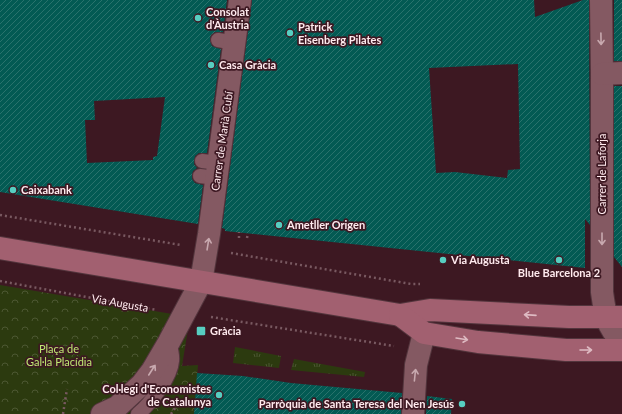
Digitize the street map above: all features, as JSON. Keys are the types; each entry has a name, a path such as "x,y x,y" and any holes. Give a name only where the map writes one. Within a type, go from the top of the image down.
{"main road":[{"path":"0,248 400,315 430,310 569,317 614,317"},
{"path":"400,315 422,342 478,342 566,350 622,350"}],"street":[{"name":"Carrer de Marià Cubí","path":"201,282 210,169 226,41 240,0"},
{"name":"Carrer de Laforja","path":"600,0 612,73 602,292 614,317 617,337 622,342"},
{"path":"102,414 117,407 142,384 152,371 201,282"},
{"path":"413,414 415,380 422,342"}],"lane":[{"path":"138,414 164,382 170,371 172,352 169,342"}],"path":[{"path":"0,215 182,245"},
{"path":"239,232 239,238"},
{"path":"247,238 248,233"},
{"path":"230,253 411,284 426,285"},
{"name":"Via Augusta","path":"0,281 157,310 422,342"},
{"path":"63,414 67,389"},
{"path":"171,414 180,401"}],"green space":[{"name":"Plaça de Gal·la Placídia","path":"0,285 190,317 182,366 198,365 194,414 0,414"},
{"path":"235,347 281,356 279,368 233,363"},
{"path":"294,359 365,372 364,377 291,370"}],"building":[{"path":"0,0 227,0 223,32 215,32 211,35 210,39 212,46 221,49 207,153 199,153 195,156 194,164 197,168 193,171 192,175 192,179 195,183 203,185 198,224 0,192","holes":["165,97 157,156 153,157 153,160 87,163 85,120 95,120 94,101"]},
{"path":"252,0 534,0 535,17 583,0 589,0 590,225 585,219 585,268 225,231 225,229 222,228","holes":["518,64 520,169 508,170 507,178 455,172 436,173 429,68"]},
{"path":"614,0 622,0 622,61 614,61"},
{"path":"614,86 622,86 622,267 614,257"},
{"path":"197,373 243,376 291,383 402,393 401,414 194,414"},
{"path":"427,396 452,399 451,414 426,414"}],"place":[{"name":"Consolat d'Àustria","path":"198,18"},
{"name":"Patrick Eisenberg Pilates","path":"290,33"},
{"name":"Casa Gràcia","path":"211,65"},
{"name":"Caixabank","path":"13,190"},
{"name":"Ametller Origen","path":"279,225"},
{"name":"Via Augusta","path":"443,260"},
{"name":"Blue Barcelona 2","path":"559,260"},
{"name":"Gràcia","path":"201,331"},
{"name":"Col·legi d'Economistes de Catalunya","path":"219,395"},
{"name":"Parròquia de Santa Teresa del Nen Jesús","path":"462,404"}]}
